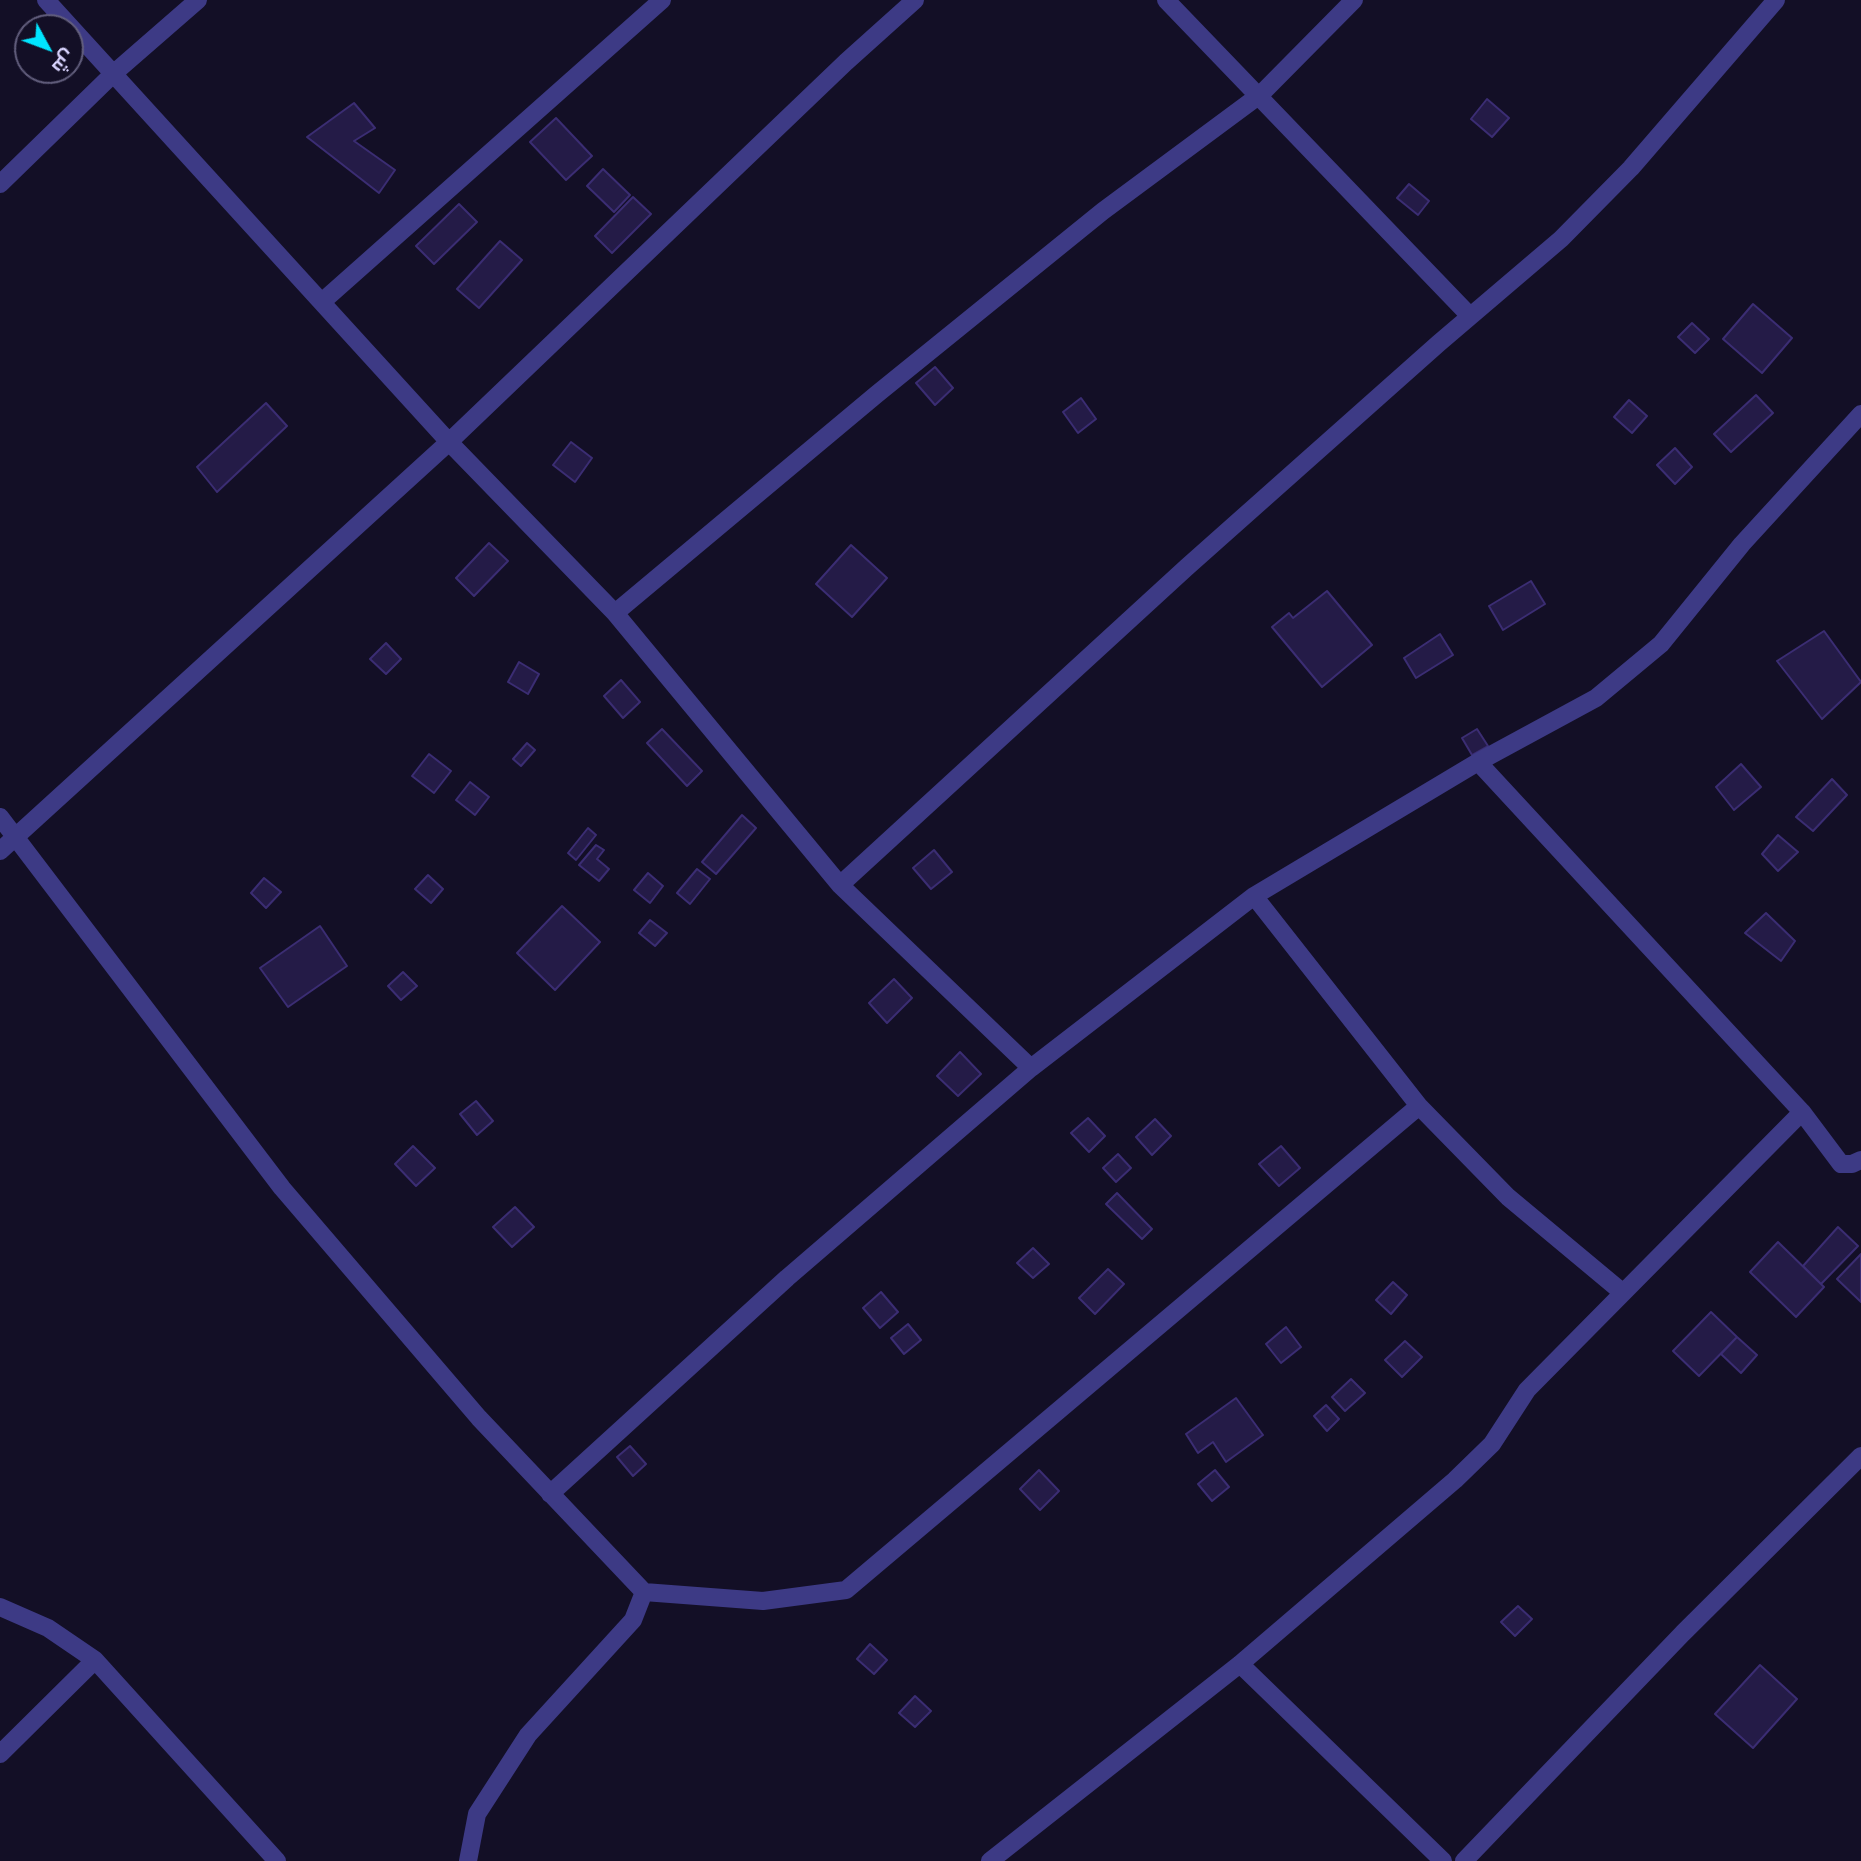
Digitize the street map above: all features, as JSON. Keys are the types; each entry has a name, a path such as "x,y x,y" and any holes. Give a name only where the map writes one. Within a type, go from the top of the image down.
{"street":[{"path":"46,0 323,300 449,442 615,613 840,886 1031,1068"},
{"path":"0,184 113,74 198,0"},
{"path":"323,300 662,0"},
{"path":"0,851 449,442 846,62 915,0"},
{"path":"1166,0 1261,94 1470,316"},
{"path":"615,613 877,394 1103,211 1261,94 1354,0"},
{"path":"840,886 1197,558 1470,316 1560,240 1631,168 1776,0"},
{"path":"550,1494 787,1278 1031,1068 1254,896 1478,762 1596,698 1661,644 1742,544 1861,414"},
{"path":"1478,762 1802,1112 1840,1164 1852,1164 1861,1160"},
{"path":"0,817 282,1188 479,1418 644,1592 763,1601 846,1590 1419,1106"},
{"path":"1254,896 1419,1106 1508,1196 1622,1292"},
{"path":"990,1861 1240,1664 1492,1444 1527,1390 1802,1112"},
{"path":"1464,1861 1674,1643 1861,1456"},
{"path":"468,1861 477,1814 528,1735 633,1619 644,1592"},
{"path":"0,1607 48,1628 95,1660 277,1861"},
{"path":"0,1754 95,1660"},
{"path":"1240,1664 1443,1861"}],"building":[{"path":"1487,99 1509,118 1492,137 1471,119"},
{"path":"354,103 375,128 354,141 395,170 379,193 307,137"},
{"path":"556,118 592,156 566,180 530,142"},
{"path":"603,169 630,195 614,212 587,186"},
{"path":"1409,184 1429,201 1418,215 1397,198"},
{"path":"633,197 651,214 612,253 595,236"},
{"path":"459,204 477,222 434,264 416,246"},
{"path":"500,241 522,260 479,308 457,289"},
{"path":"1753,304 1792,338 1762,373 1723,339"},
{"path":"1692,323 1709,339 1695,353 1678,337"},
{"path":"935,367 953,388 935,405 916,383"},
{"path":"1756,395 1773,413 1731,452 1714,434"},
{"path":"1081,398 1096,419 1078,433 1063,412"},
{"path":"1629,400 1647,416 1632,433 1614,417"},
{"path":"266,403 287,426 217,492 197,467"},
{"path":"571,442 592,458 575,482 553,465"},
{"path":"1675,448 1692,467 1675,484 1657,465"},
{"path":"489,543 508,561 474,596 456,578"},
{"path":"851,545 887,578 852,617 816,584"},
{"path":"1531,581 1545,604 1503,630 1489,606"},
{"path":"1327,591 1372,645 1322,687 1272,627 1289,613 1293,618"},
{"path":"1824,631 1861,682 1822,719 1777,661"},
{"path":"1440,634 1453,655 1416,678 1404,658"},
{"path":"386,643 401,659 386,674 370,659"},
{"path":"519,662 539,674 528,694 508,682"},
{"path":"621,680 640,702 623,718 604,696"},
{"path":"662,729 702,771 687,786 647,743"},
{"path":"1477,729 1488,746 1472,755 1462,738"},
{"path":"527,743 535,750 521,766 513,759"},
{"path":"429,754 451,771 434,793 412,776"},
{"path":"1741,764 1761,787 1734,810 1716,787"},
{"path":"1832,779 1847,795 1813,831 1796,817"},
{"path":"470,782 489,797 475,815 456,800"},
{"path":"742,815 756,828 716,874 702,862"},
{"path":"588,828 596,835 576,860 568,853"},
{"path":"1778,835 1798,852 1778,871 1762,854"},
{"path":"596,845 604,850 597,859 609,869 599,881 579,865"},
{"path":"934,850 952,872 931,889 913,868"},
{"path":"697,869 710,879 690,904 677,893"},
{"path":"648,873 663,886 650,903 634,890"},
{"path":"428,875 443,889 431,903 415,889"},
{"path":"264,878 281,892 266,908 251,893"},
{"path":"562,906 600,942 555,990 517,953"},
{"path":"1766,913 1795,941 1781,961 1745,933"},
{"path":"650,920 667,933 655,946 639,933"},
{"path":"320,926 347,966 288,1007 260,968"},
{"path":"403,972 417,986 401,1000 388,986"},
{"path":"894,979 912,998 887,1023 869,1003"},
{"path":"960,1052 981,1074 958,1096 937,1076"},
{"path":"476,1101 493,1121 477,1135 460,1114"},
{"path":"1088,1118 1105,1136 1089,1152 1071,1133"},
{"path":"1155,1119 1171,1136 1152,1155 1136,1137"},
{"path":"413,1146 435,1168 416,1186 395,1164"},
{"path":"1281,1146 1300,1168 1279,1186 1259,1164"},
{"path":"1118,1154 1131,1168 1116,1182 1103,1168"},
{"path":"1117,1193 1152,1229 1142,1239 1106,1204"},
{"path":"515,1207 534,1227 512,1247 493,1227"},
{"path":"1838,1227 1858,1246 1821,1284 1803,1266"},
{"path":"1778,1242 1824,1287 1796,1317 1750,1272"},
{"path":"1033,1248 1049,1264 1033,1278 1017,1263"},
{"path":"1861,1254 1861,1302 1837,1279"},
{"path":"1108,1269 1124,1284 1095,1314 1079,1298"},
{"path":"1393,1282 1407,1295 1391,1314 1376,1300"},
{"path":"881,1292 898,1312 880,1328 863,1308"},
{"path":"1711,1312 1737,1337 1699,1376 1673,1351"},
{"path":"908,1324 921,1340 904,1354 891,1338"},
{"path":"1286,1327 1301,1347 1281,1363 1266,1344"},
{"path":"1737,1337 1757,1355 1741,1373 1721,1354"},
{"path":"1405,1341 1422,1357 1402,1377 1385,1360"},
{"path":"1351,1379 1365,1393 1345,1411 1332,1397"},
{"path":"1236,1398 1263,1435 1226,1462 1213,1442 1198,1453 1186,1434"},
{"path":"1326,1405 1339,1419 1327,1431 1314,1416"},
{"path":"630,1446 646,1464 633,1476 617,1457"},
{"path":"1039,1470 1059,1491 1040,1510 1020,1489"},
{"path":"1215,1470 1229,1487 1212,1501 1198,1484"},
{"path":"1518,1606 1532,1619 1515,1636 1501,1622"},
{"path":"870,1644 887,1660 874,1674 857,1659"},
{"path":"1760,1665 1797,1699 1753,1748 1715,1714"},
{"path":"915,1696 931,1711 915,1727 899,1713"}]}
